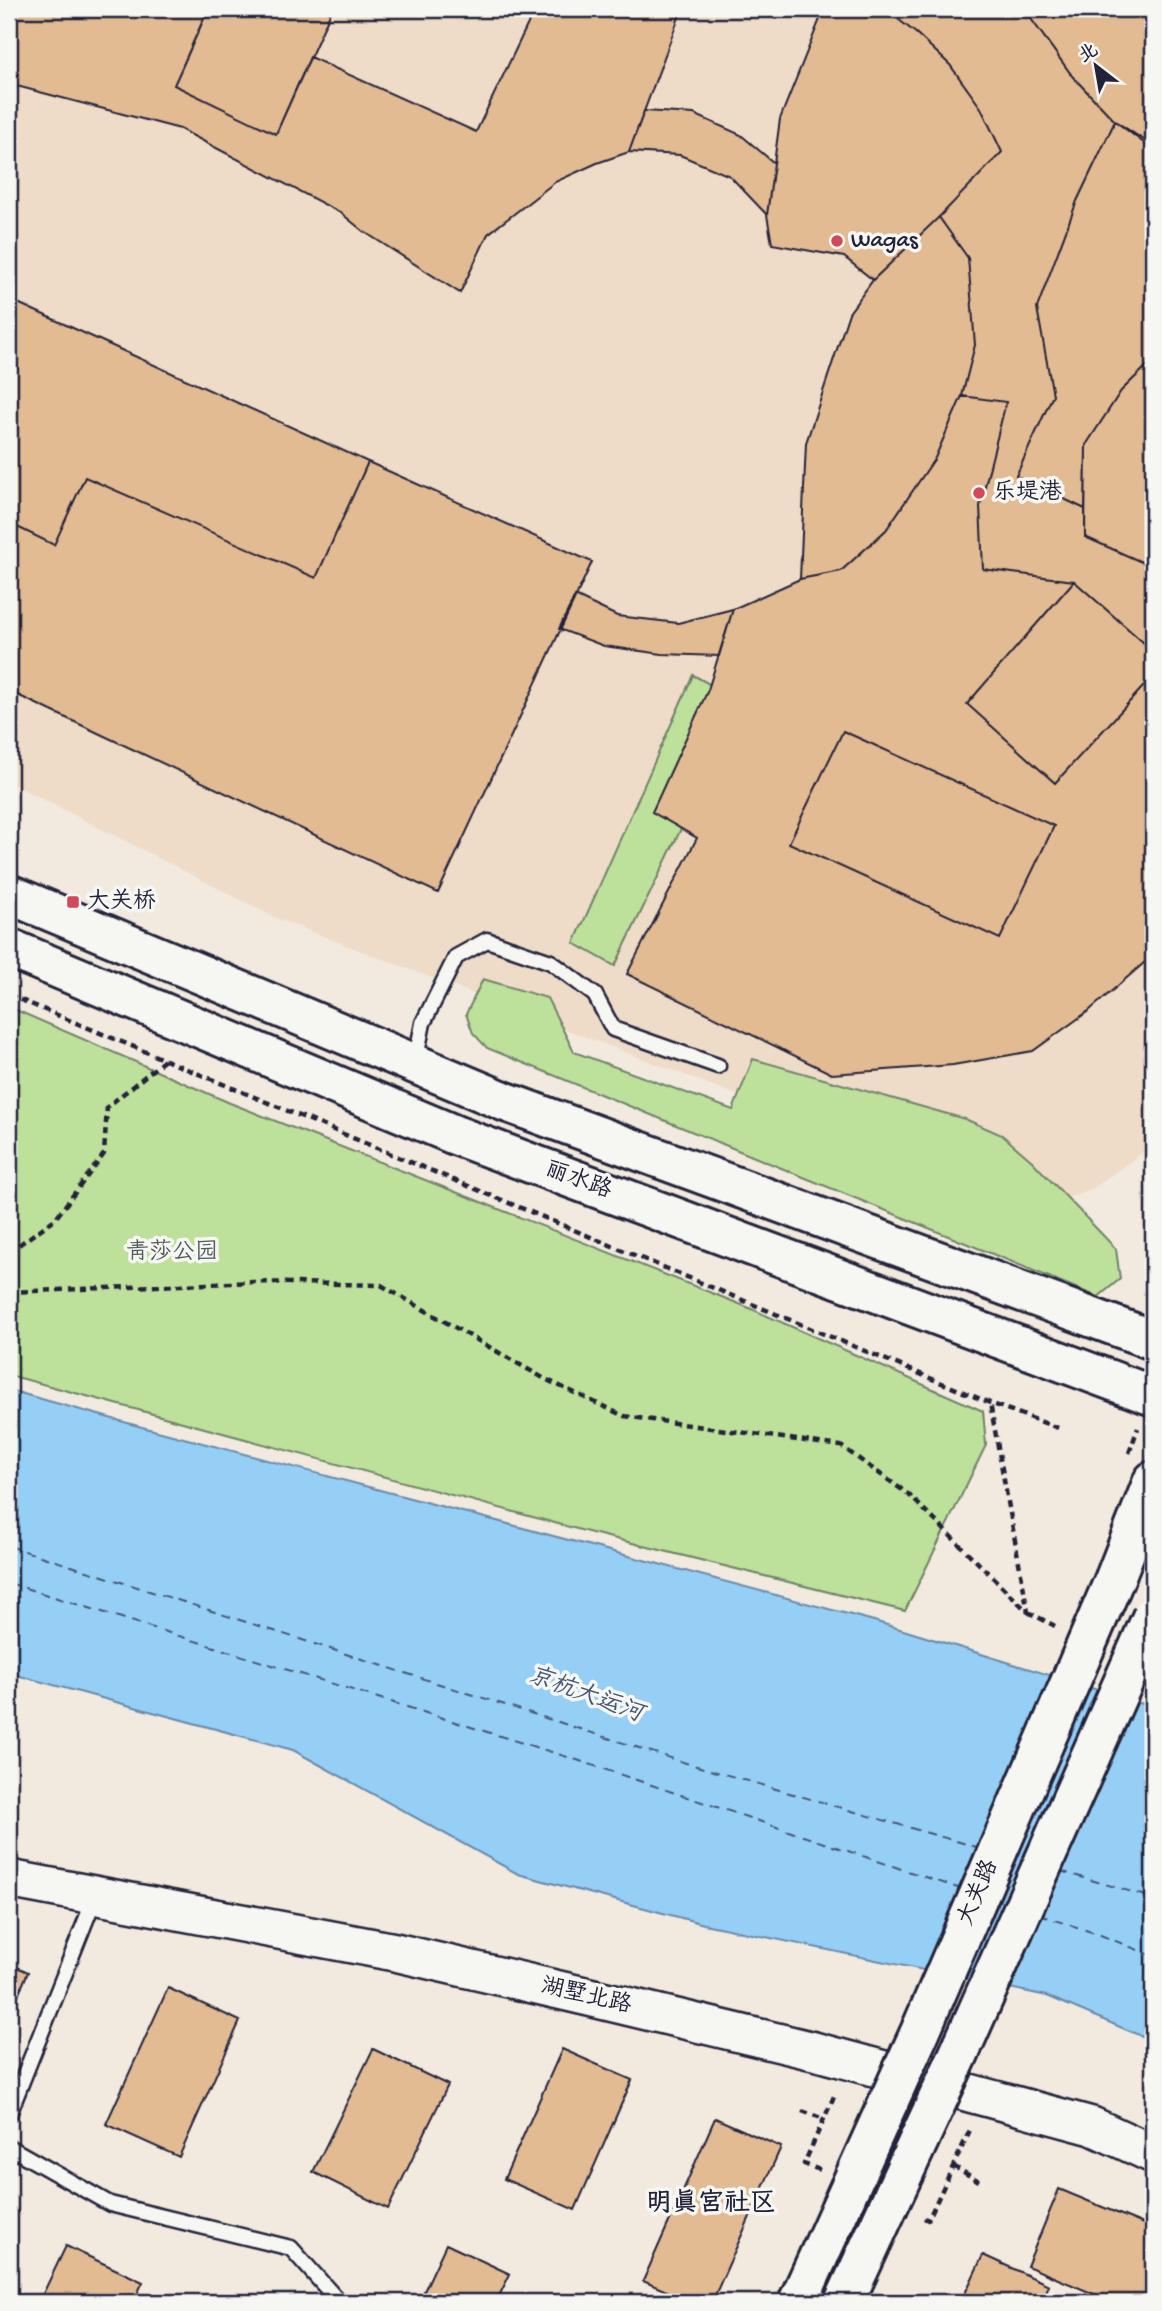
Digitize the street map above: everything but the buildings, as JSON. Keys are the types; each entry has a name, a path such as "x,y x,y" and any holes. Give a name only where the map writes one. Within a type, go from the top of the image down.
{"main road":[{"path":"9,894 506,1102 1153,1339"},
{"name":"丽水路","path":"9,948 455,1135 1153,1396"},
{"name":"大关路","path":"798,2302 920,2032 1115,1578 1153,1481"},
{"name":"大关路","path":"844,2302 957,2059 1153,1615"}],"street":[{"name":"湖墅北路","path":"9,1879 395,1952 801,2048 1092,2126 1153,2154"}],"lane":[{"path":"415,1065 423,1023 456,957 487,940 551,962 595,995 613,1029 718,1066"},
{"path":"9,2114 96,1896"},
{"path":"9,2147 110,2204 291,2248 339,2302"}],"path":[{"path":"9,995 990,1404 1060,1429"},
{"path":"9,1252 55,1219 104,1154 107,1107 166,1059"},
{"path":"9,1292 254,1282 381,1285 545,1379 624,1416 841,1446 908,1494 1028,1612 990,1404"},
{"path":"821,2171 804,2164 837,2089"},
{"path":"802,2111 824,2119"},
{"path":"953,2166 979,2181"}],"shaded area":[{"path":"9,9 1153,9 1153,1133 1146,1150 1092,1189 1034,1209 278,919 9,782"}],"green space":[{"path":"693,675 742,702 615,966 574,943"},
{"path":"483,979 547,998 574,1052 733,1110 753,1059 965,1119 1002,1135 1032,1161 1116,1249 1120,1279 1098,1297 487,1048 473,1033 466,1014"},
{"name":"青莎公园","path":"9,1007 230,1103 747,1307 983,1411 986,1445 905,1611 588,1532 9,1375"}],"water":[{"name":"京杭大运河","path":"9,1390 874,1621 1153,1707 1153,2041 1047,1996 704,1924 518,1874 293,1750 9,1673"}],"ferry route":[{"path":"9,1546 686,1763 980,1848"},
{"path":"9,1583 577,1760 961,1889"},
{"path":"1060,1871 1153,1898"},
{"path":"1039,1915 1153,1956"}],"place":[{"name":"Wagas","path":"837,241"},
{"name":"乐堤港","path":"979,493"},
{"name":"大关桥","path":"73,902"}],"district":[{"name":"明真宫社区","path":"711,2205"}]}
